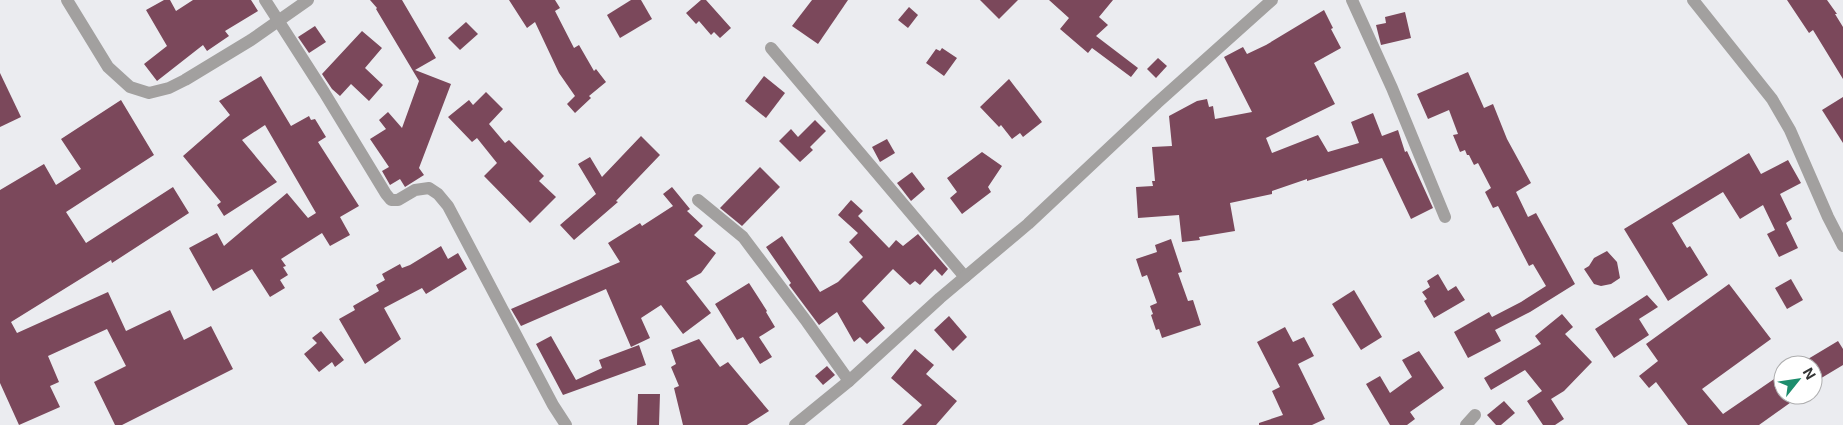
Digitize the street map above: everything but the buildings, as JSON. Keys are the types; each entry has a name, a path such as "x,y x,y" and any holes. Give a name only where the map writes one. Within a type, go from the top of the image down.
{"street":[{"path":"68,0 108,67 130,87 149,93 169,88 185,80 251,40 308,0"},
{"path":"265,0 391,200 398,200 415,190 428,188 438,194 448,206 506,314 552,406 566,425"},
{"path":"795,425 849,381 965,277 1028,224 1157,103 1272,0"},
{"path":"1352,0 1392,88 1445,217"},
{"path":"1693,0 1772,99 1790,130 1828,218 1843,246"},
{"path":"771,48 965,277"},
{"path":"698,200 742,238 807,322 849,381"},
{"path":"1466,425 1476,415"}]}
